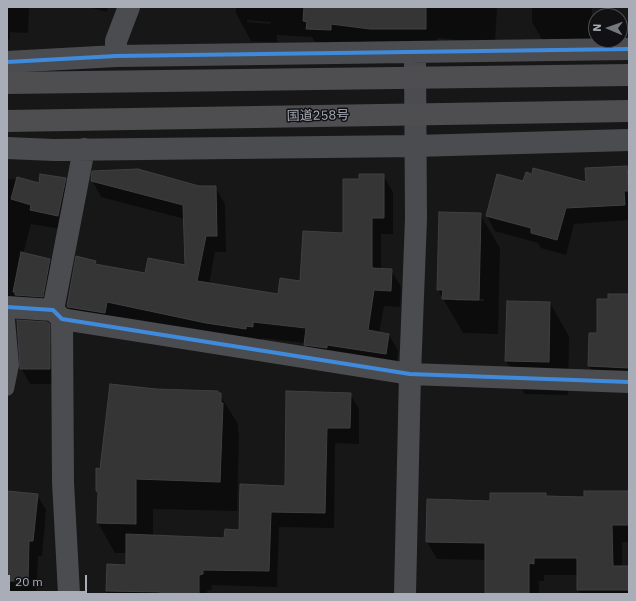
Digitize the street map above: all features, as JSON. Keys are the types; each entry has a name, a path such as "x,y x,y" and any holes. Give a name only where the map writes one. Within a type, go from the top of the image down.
{"highway":[{"path":"7,83 629,75"},
{"name":"国道258号","path":"7,121 629,111"}],"street":[{"path":"116,56 116,41 129,7"},
{"path":"405,594 410,374 416,219 415,44"},
{"path":"7,62 415,44 629,49"},
{"path":"7,148 84,149 415,146 629,140"},
{"path":"69,594 63,482 58,314 84,149"},
{"path":"7,308 58,314 410,374 629,382"}],"lane":[{"path":"7,308 12,365 7,389"}],"building":[{"path":"304,7 426,7 426,29 370,29 331,24 331,30 306,29 307,22 303,21"},
{"path":"627,166 629,191 624,191 625,205 566,208 557,240 531,233 531,228 486,216 497,174 523,181 526,172 532,174 533,168 586,182 585,168"},
{"path":"138,169 199,186 216,186 217,236 206,236 197,281 278,294 280,278 300,281 303,231 343,233 343,179 359,179 359,174 384,174 384,218 372,218 372,268 392,269 391,291 374,290 368,330 389,334 386,354 327,345 327,348 304,345 306,328 253,322 253,327 246,326 246,329 206,323 107,302 105,313 68,307 76,256 96,261 95,264 145,273 148,258 185,265 183,205 91,181 92,171"},
{"path":"40,174 66,178 58,216 30,210 31,205 11,199 17,177 39,183"},
{"path":"439,212 481,213 479,300 442,299 443,290 437,290"},
{"path":"21,252 50,259 43,297 15,295 15,292 13,292"},
{"path":"608,294 629,294 629,368 588,366 589,333 597,333 597,299 608,299"},
{"path":"507,301 550,302 549,362 505,361"},
{"path":"17,320 47,322 50,324 50,369 20,369"},
{"path":"110,384 156,389 218,391 218,393 221,393 221,403 223,403 220,482 136,479 136,524 97,523 98,492 96,491 96,468 100,469"},
{"path":"286,391 351,393 350,428 327,428 325,513 271,512 269,571 203,570 203,574 199,575 199,594 160,594 160,592 106,591 107,564 126,565 126,534 224,538 225,529 239,530 240,484 285,486"},
{"path":"7,491 38,494 33,541 29,541 28,581 7,581"},
{"path":"584,491 629,491 629,525 612,525 613,566 629,566 629,590 577,590 577,558 534,558 534,564 529,563 529,593 485,593 485,543 426,542 427,499 490,501 490,493 546,493 546,496 584,497"}],"cycle path":[{"path":"7,62 116,56 629,49"},
{"path":"7,307 53,310 62,319 410,374 629,382"}]}
